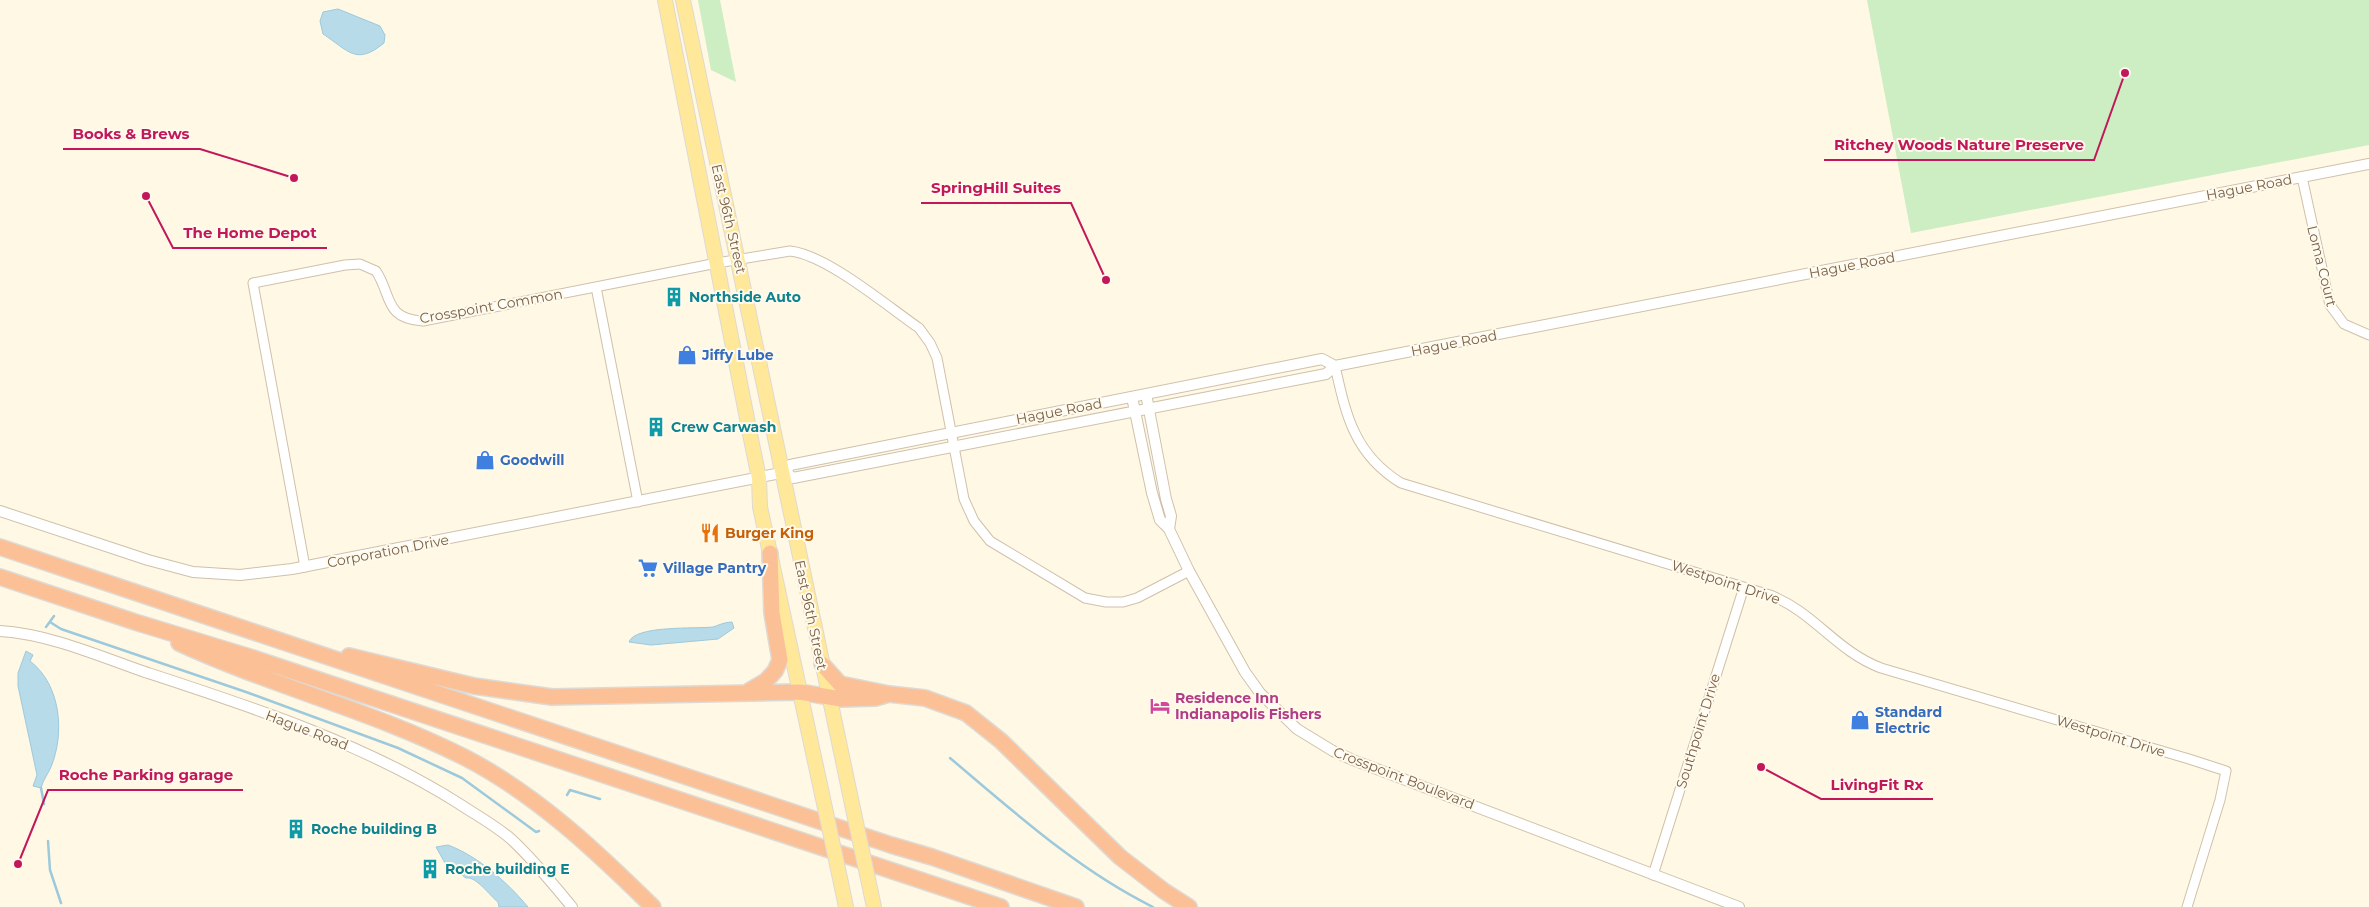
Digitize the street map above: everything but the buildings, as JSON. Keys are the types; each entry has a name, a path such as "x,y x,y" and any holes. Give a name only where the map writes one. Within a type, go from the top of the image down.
{"highway":[{"path":"0,547 428,692 891,846 932,857 1076,907"},
{"path":"738,693 754,690 763,684 773,674 780,660 772,613 770,552"},
{"path":"0,577 135,622 253,658 1001,907"},
{"path":"135,622 208,657 371,718 464,757 505,781 546,810 654,907"},
{"path":"285,642 474,686 528,694 584,698 800,692 842,698 875,698 889,694"},
{"path":"822,664 840,684 889,694 925,698 966,713 1001,741 1120,857 1157,886 1189,907"}],"main road":[{"name":"East 96th Street","path":"665,0 759,478 760,507 846,907"},
{"name":"East 96th Street","path":"683,0 874,907"},
{"path":"689,121 698,124 709,158 718,173"}],"street":[{"name":"Hague Road","path":"1335,366 1322,359 790,465 783,473 793,478 954,447 1326,374 1335,366 2369,164"},
{"name":"Loma Court","path":"2302,177 2330,305 2344,324 2369,336"},
{"name":"Crosspoint Common","path":"305,567 253,283 345,265 360,264 376,271 389,303 397,313 404,317 423,321 776,252 801,252 826,264 919,328 930,342 937,358 966,505 984,536 993,544 1085,598 1106,602 1123,602 1138,598 1189,571"},
{"path":"596,287 638,502"},
{"name":"Westpoint Drive","path":"1335,366 1351,427 1359,442 1378,466 1401,482 1788,602 1803,612 1846,651 1862,661 1881,668 2189,759 2226,772 2220,800 2187,907"},
{"name":"Crosspoint Boulevard","path":"1146,394 1171,516 1169,529"},
{"name":"Crosspoint Boulevard","path":"1132,397 1160,520 1169,529 1189,571 1253,684 1281,714 1314,741 1352,760 1738,907"},
{"name":"Corporation Drive","path":"0,511 148,560 193,572 234,576 305,567 783,473"},
{"name":"Southpoint Drive","path":"1653,875 1744,587"},
{"name":"Hague Road","path":"0,631 48,640 220,696 351,747 392,766 449,797 496,827 512,840 572,907"}],"green space":[{"path":"698,0 720,0 736,82 711,70"},
{"path":"1867,0 2369,0 2369,145 1911,233"}],"water":[{"path":"338,9 380,26 385,35 384,43 366,54 359,55 346,50 323,34 320,21 323,12"},
{"path":"732,622 734,628 718,639 651,645 629,642 642,633 654,630 713,627"},
{"path":"26,651 33,655 30,661 40,671 54,696 59,725 55,754 41,788 33,786 37,775 18,686 18,673"},
{"path":"448,845 470,856 492,871 528,907 499,907 498,902 478,883 470,878 466,878 445,863 436,847"}],"waterway":[{"path":"46,627 54,616"},
{"path":"50,622 61,629 246,692 398,748 462,778 536,832 539,831"},
{"path":"950,758 1047,839 1099,876 1153,907"},
{"path":"41,788 44,804"},
{"path":"567,795 570,790 600,799"},
{"path":"48,841 50,870 61,903"}],"place":[{"name":"Ritchey Woods Nature Preserve","path":"2125,73"},
{"name":"Books & Brews","path":"294,178"},
{"name":"The Home Depot","path":"146,196"},
{"name":"SpringHill Suites","path":"1106,280"},
{"name":"Northside Auto","path":"674,297"},
{"name":"Jiffy Lube","path":"687,355"},
{"name":"Crew Carwash","path":"656,427"},
{"name":"Goodwill","path":"485,460"},
{"name":"Burger King","path":"710,533"},
{"name":"Village Pantry","path":"648,568"},
{"name":"Residence Inn Indianapolis Fishers","path":"1160,706"},
{"name":"Standard Electric","path":"1860,720"},
{"name":"LivingFit Rx","path":"1761,767"},
{"name":"Roche building B","path":"296,829"},
{"name":"Roche Parking garage","path":"18,864"},
{"name":"Roche building E","path":"430,869"}]}
